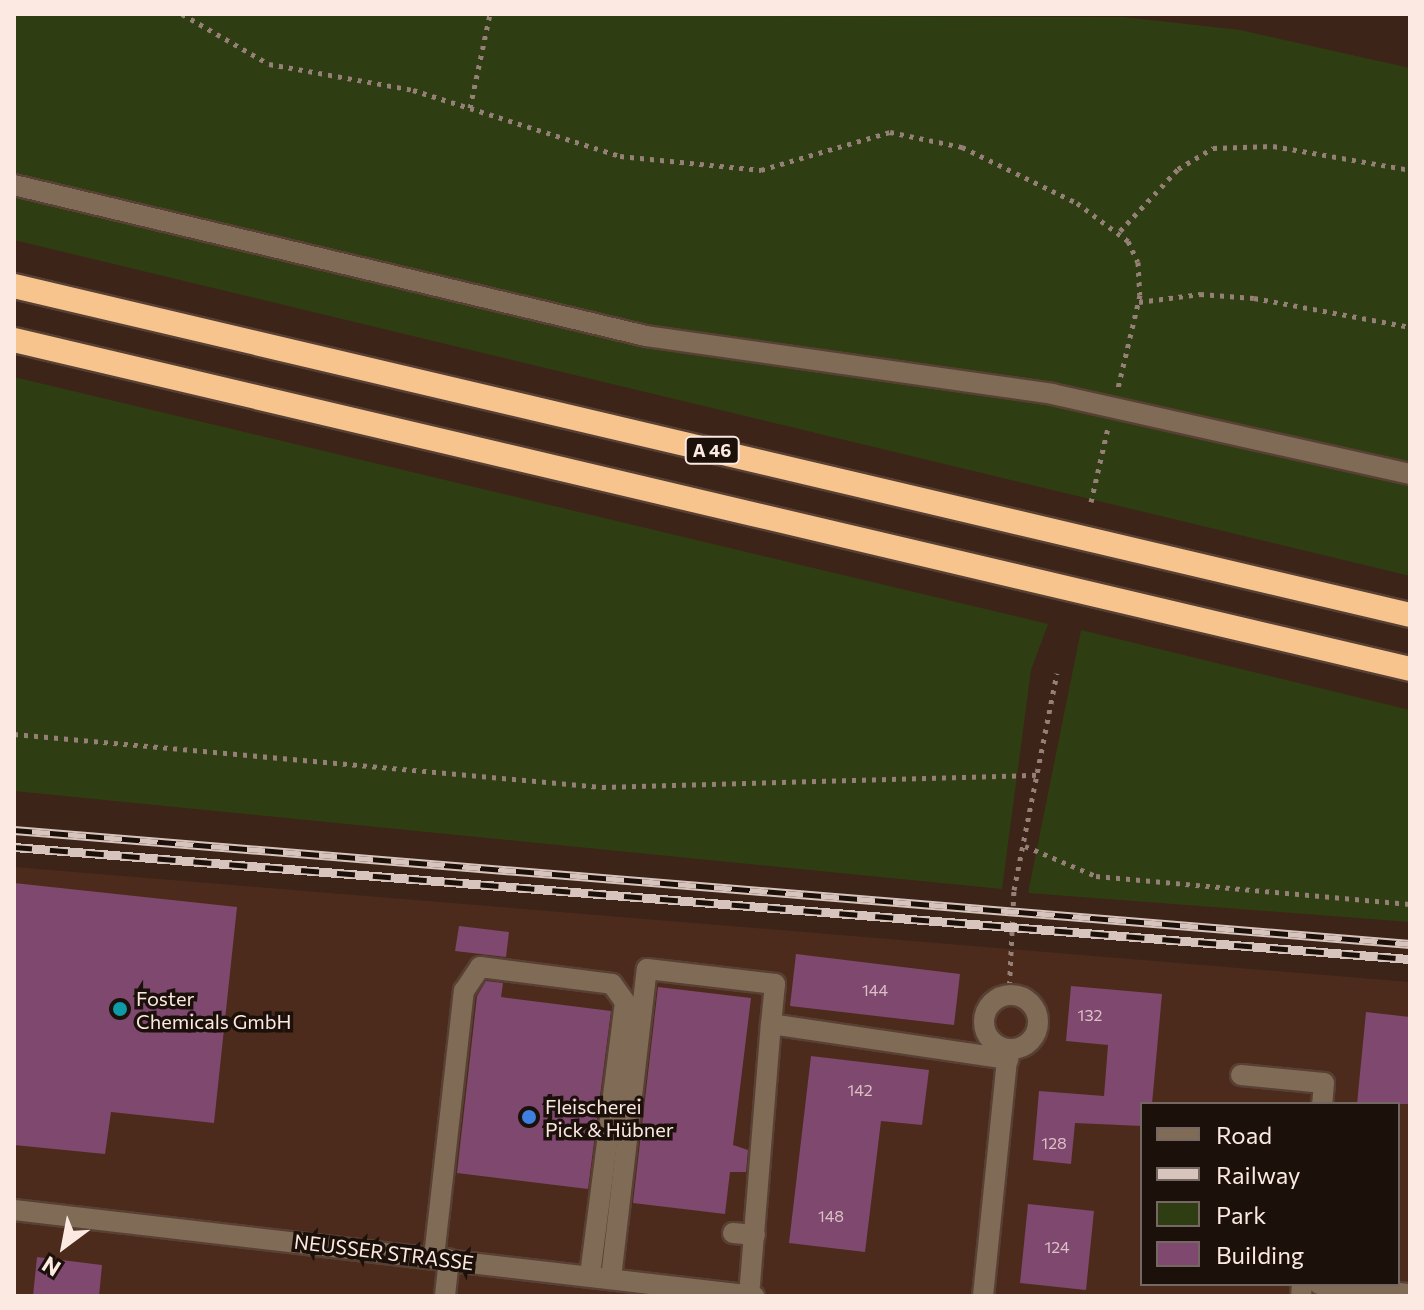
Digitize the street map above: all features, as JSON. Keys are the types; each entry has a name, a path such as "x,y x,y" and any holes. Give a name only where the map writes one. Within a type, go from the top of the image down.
{"highway":[{"name":"A 46","path":"14,286 1410,615"},
{"path":"14,340 1410,669"}],"street":[{"path":"14,185 646,336 1113,405 1410,474"},
{"path":"445,1296 442,1258 464,991 480,967 612,984 625,1002 590,1276"},
{"path":"611,1278 627,1219 647,969 775,984 751,1296"},
{"path":"771,1024 1008,1054 1025,1045 1038,1022 1026,999 1009,995 992,1002 984,1026 992,1041 1008,1054"},
{"path":"983,1296 1008,1054"},
{"path":"1241,1075 1324,1083 1322,1102"},
{"name":"NEUSSER STRASSE","path":"14,1210 751,1296"},
{"path":"733,1233 755,1235"},
{"path":"1337,1286 1410,1294"}],"path":[{"path":"182,14 269,64 403,88 597,152 741,170 789,166 878,134 915,134 1006,166 1120,231 1138,262 1139,302 1091,502"},
{"path":"470,108 490,14"},
{"path":"1120,231 1178,169 1224,146 1273,146 1410,170"},
{"path":"1139,302 1200,294 1254,298 1410,327"},
{"path":"1009,995 1014,890 1057,673"},
{"path":"14,734 602,787 1037,775"},
{"path":"1025,846 1096,876 1410,904"}],"shaded area":[{"path":"14,867 1410,982 1410,1296 14,1296"}],"green space":[{"path":"14,14 1123,17 1240,30 1410,68 1410,576 14,240"},
{"path":"14,377 1048,624 1031,670 1002,889 14,791"},
{"path":"1081,630 1410,710 1410,922 1028,893"}],"building":[{"name":"Foster Chemicals GmbH","path":"14,883 237,907 214,1123 111,1112 105,1154 14,1145"},
{"path":"459,926 509,932 506,957 455,951"},
{"path":"796,954 960,974 954,1025 790,1006"},
{"path":"486,981 503,983 501,997 611,1011 588,1189 457,1173 477,996"},
{"path":"1071,986 1162,994 1152,1102 1140,1102 1140,1126 1075,1123 1071,1164 1033,1160 1039,1091 1104,1096 1108,1045 1066,1041"},
{"path":"658,987 751,998 733,1145 748,1150 746,1172 730,1172 725,1214 633,1203"},
{"path":"1366,1012 1410,1017 1410,1104 1357,1102"},
{"path":"811,1056 929,1070 922,1125 881,1121 865,1252 789,1243"},
{"path":"1028,1204 1094,1211 1086,1290 1020,1283"},
{"path":"37,1257 102,1265 99,1296 33,1296"}],"railway":[{"path":"14,830 1410,944"},
{"path":"14,847 1410,959"}],"place":[{"name":"Foster Chemicals GmbH","path":"120,1009"},
{"name":"Fleischerei Pick & Hübner","path":"529,1117"}]}
